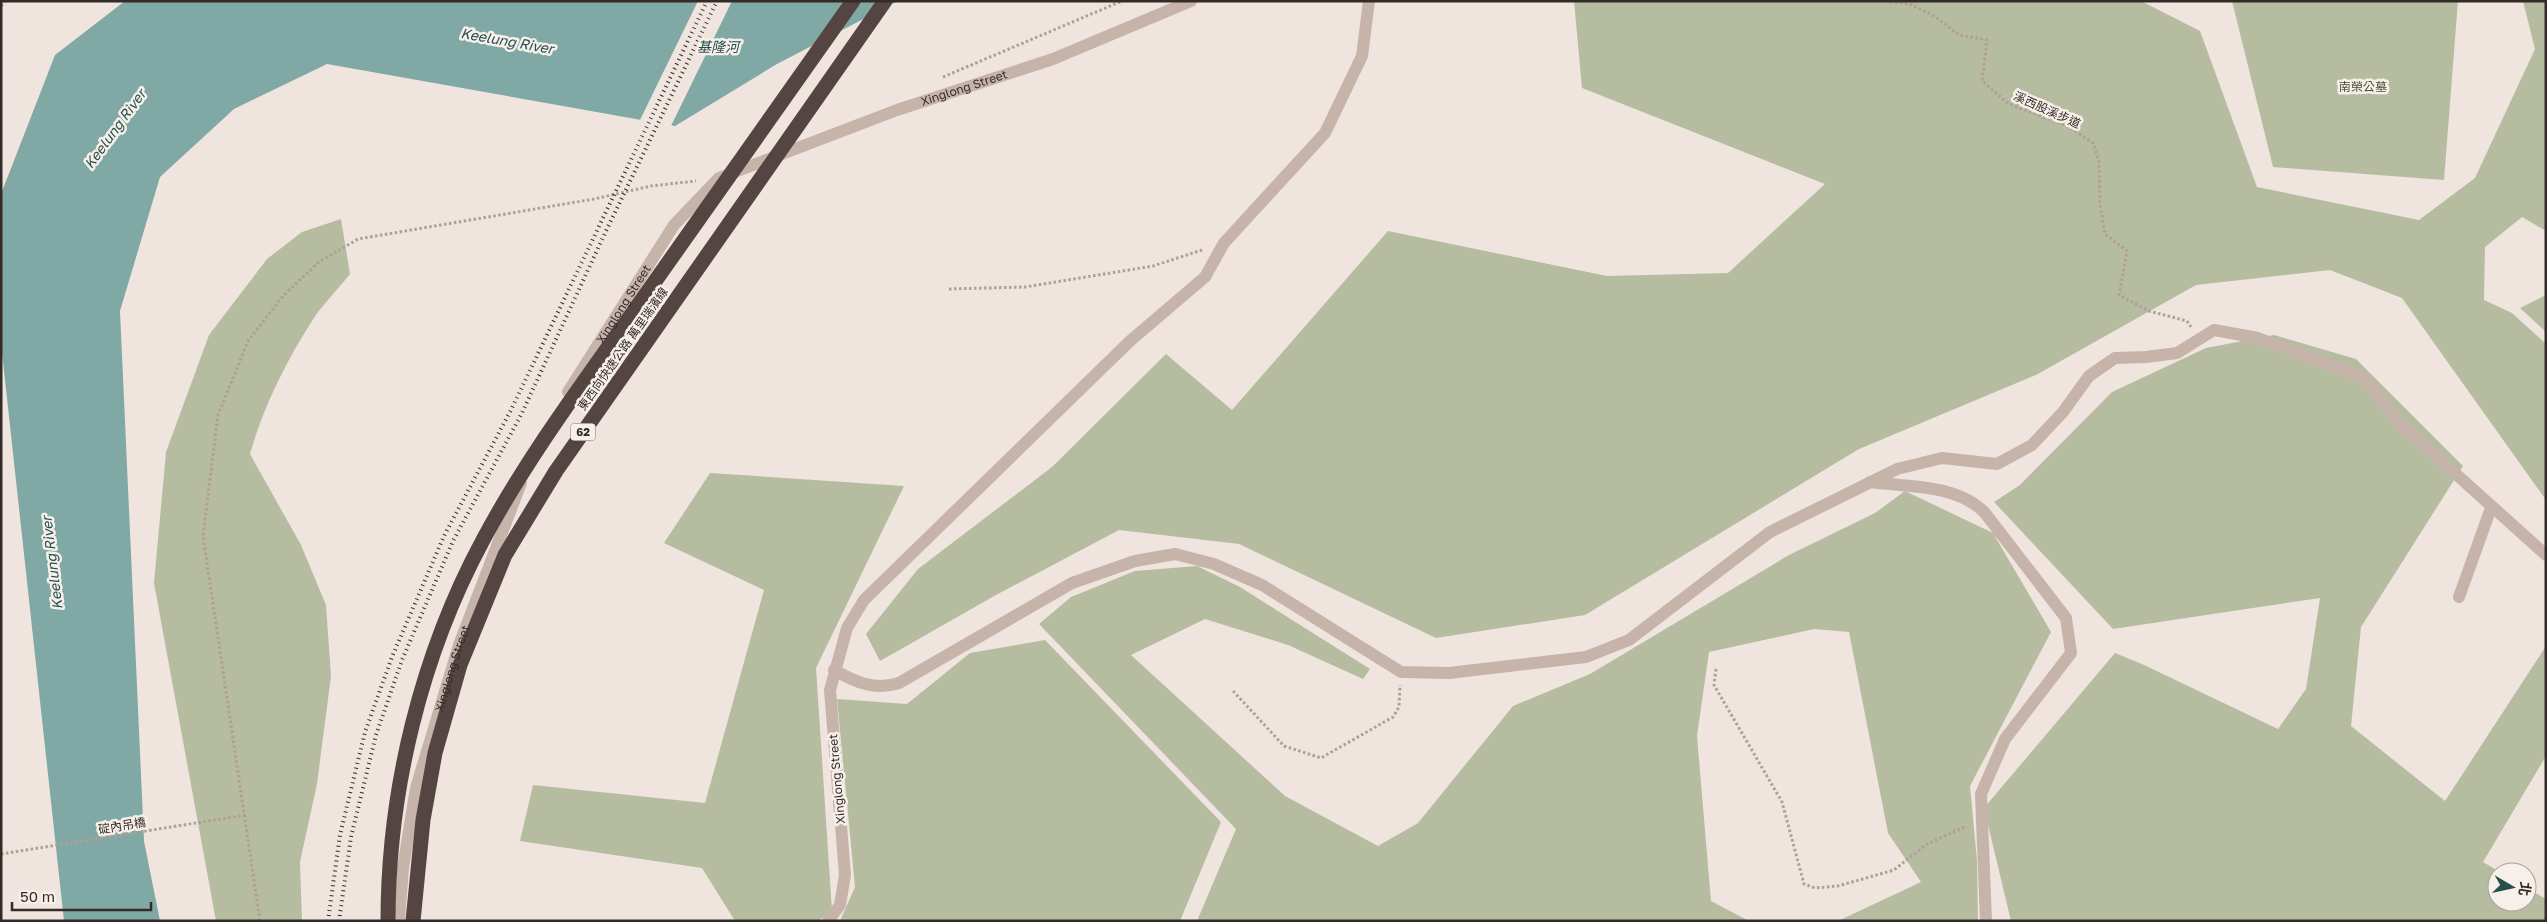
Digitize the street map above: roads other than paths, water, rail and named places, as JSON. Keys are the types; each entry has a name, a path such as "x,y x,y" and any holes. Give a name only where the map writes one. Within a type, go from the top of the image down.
{"highway":[{"name":"東西向快速公路 萬里瑞濱線","path":"388,921 393,829 409,738 439,636 482,541 548,432 853,1"},
{"name":"東西向快速公路 萬里瑞濱線","path":"413,921 423,820 436,753 460,665 505,555 556,471 885,1"}],"street":[{"name":"Xinglong Street","path":"399,921 403,868 419,778 459,645 539,438 674,225 719,178 896,110 1053,58 1191,1"},
{"name":"Xinglong Street","path":"828,921 840,905 845,875 830,701 834,670 847,628 864,600 1130,340 1205,277 1224,243 1325,133 1362,56 1369,1"},
{"path":"834,670 851,680 876,688 898,683 1072,582 1135,561 1175,554 1214,564 1262,584 1401,672 1449,673 1532,665 1586,657 1629,640 1770,532 1897,469 1942,458 1997,464 2032,445 2064,412 2089,376 2115,358 2177,353 2214,330 2258,338 2365,378 2398,422 2546,555"},
{"path":"1870,482 1950,492 1973,500 2066,618 2071,653 2005,739 1981,794 1986,921"},
{"path":"2459,596 2492,508"}],"water":[{"path":"125,1 898,1 777,64 675,126 327,64 234,109 160,177 120,311 144,841 160,921 64,921 1,343 1,194 55,55"}],"railway":[{"path":"328,921 340,835 365,732 392,657 444,536 511,410 707,1"},
{"path":"339,921 351,837 376,735 402,660 453,541 521,415 606,231 717,1"}],"water label":[{"name":"Keelung River","path":"507,41"},
{"name":"基隆河","path":"718,47"},
{"name":"Keelung River","path":"115,129"},
{"name":"Keelung River","path":"52,563"}],"park label":[{"name":"南榮公墓","path":"2363,87"}]}
